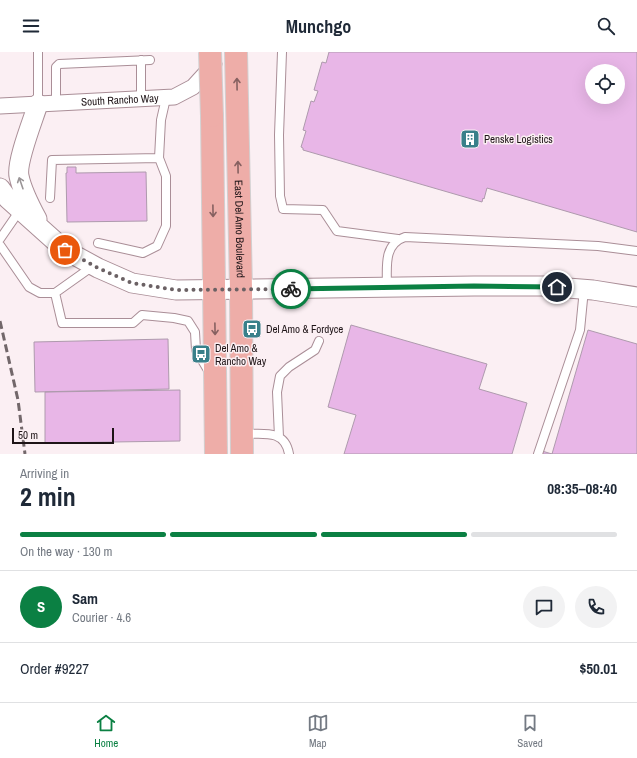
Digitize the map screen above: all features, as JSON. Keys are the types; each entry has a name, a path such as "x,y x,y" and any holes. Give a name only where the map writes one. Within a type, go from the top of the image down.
{"main road":[{"path":"210,52 216,454"},
{"name":"East Del Amo Boulevard","path":"236,52 241,290 242,444"}],"street":[{"name":"South Rancho Way","path":"0,106 174,97 193,87 216,62 216,52"},
{"path":"44,231 29,205 19,176 18,165 47,103"},
{"path":"0,188 8,199 65,250 94,266 132,283 176,290 535,286 584,289 637,297"}],"lane":[{"path":"38,52 47,103"},
{"path":"282,52 279,135 280,196 283,209 322,210 337,231 398,239 412,236 598,246 637,251"},
{"path":"141,60 141,99"},
{"path":"47,103 56,67 59,64 150,60"},
{"path":"98,243 143,253 157,246 166,226 166,176 159,158 162,120 166,98"},
{"path":"50,198 52,160 159,158"},
{"path":"0,239 20,210"},
{"path":"387,287 387,261 390,248 398,239"},
{"path":"0,245 29,287 40,293 55,292 94,266"},
{"path":"538,454 580,330 584,289"},
{"path":"55,292 62,323 133,323 142,315 188,321 195,332 196,350 215,384"},
{"path":"279,437 277,392 280,376 289,367 315,350 319,342"},
{"path":"242,444 276,435 282,438 289,454"}],"building":[{"name":"Penske Logistics","path":"329,52 637,52 637,232 487,188 482,202 303,150 301,147 306,131 303,130 311,101 314,102 318,91 314,90 322,62 326,63"},
{"path":"67,167 76,167 76,173 146,172 147,221 67,222"},
{"path":"351,325 487,364 479,389 527,403 512,454 344,454 356,415 328,407"},
{"path":"588,330 637,344 637,454 552,454"},
{"path":"168,339 169,389 35,392 34,342"},
{"path":"180,390 180,441 45,443 45,392"},
{"path":"542,451 552,454 542,454"}],"railway":[{"path":"0,321 18,400 25,454"}],"way so far":[{"path":"65,250 98,268 132,283 176,290 291,289"}],"place":[{"name":"Penske Logistics","path":"470,139"},
{"name":"Del Amo & Fordyce","path":"252,329"},
{"name":"Del Amo & Rancho Way","path":"201,354"}],"route":[{"path":"291,289 474,286 557,287"}]}
